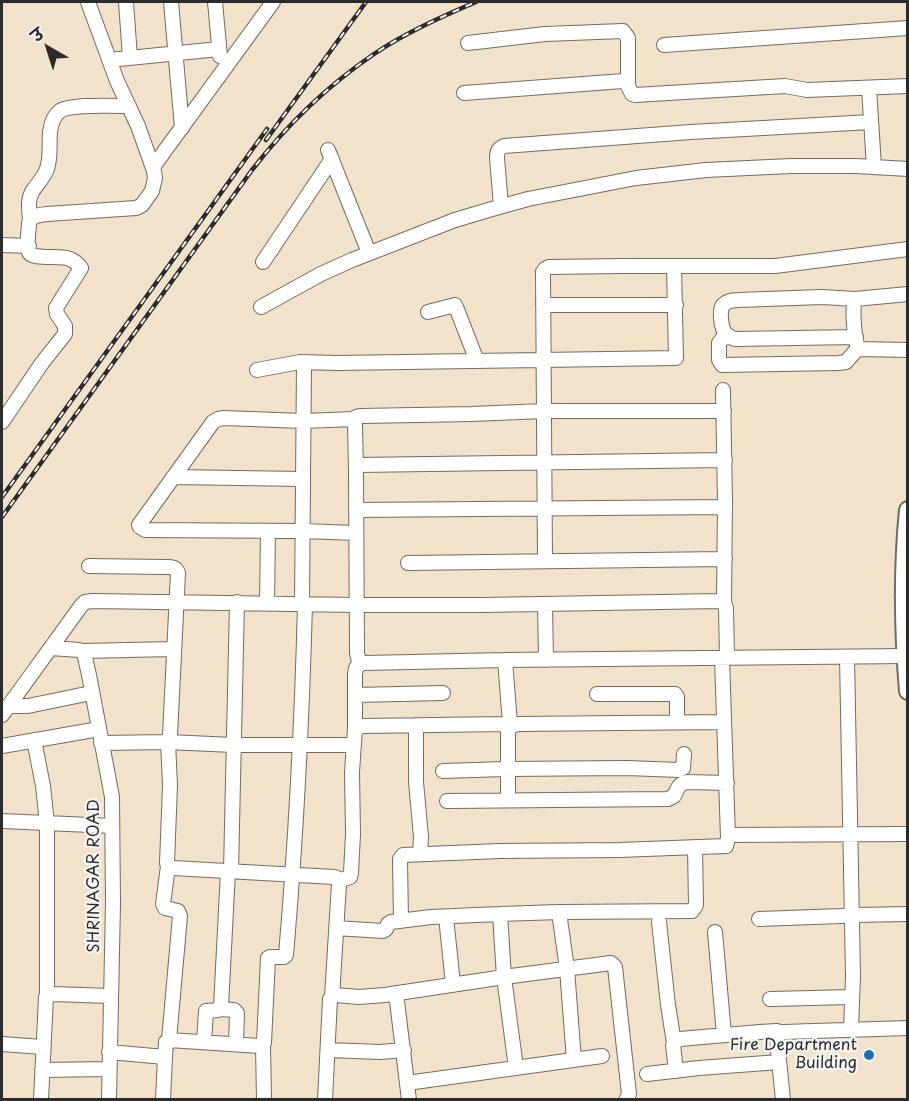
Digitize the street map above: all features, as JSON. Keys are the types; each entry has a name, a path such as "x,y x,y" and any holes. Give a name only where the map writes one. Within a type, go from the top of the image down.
{"main road":[{"path":"908,510 903,553 908,692"}],"street":[{"path":"30,220 47,214 139,207 152,191 155,178 153,167 117,81 88,2"},
{"path":"126,2 130,58"},
{"path":"171,2 182,128"},
{"path":"215,2 221,73"},
{"path":"153,167 273,2"},
{"path":"664,45 908,28"},
{"path":"468,43 545,34 623,31 628,38 628,85"},
{"path":"109,60 219,49"},
{"path":"464,93 623,81 635,95 785,86 807,90 908,86"},
{"path":"869,87 874,167"},
{"path":"2,422 42,363 65,334 65,326 56,308 81,268 76,262 64,256 32,256 28,253 30,220 28,205 33,190 44,177 47,169 53,120 60,111 71,107 129,106"},
{"path":"501,206 497,152 504,146 871,122"},
{"path":"263,262 330,155 369,253"},
{"path":"261,307 321,274 369,253 455,220 528,199 636,178 731,168 791,166 908,169"},
{"path":"2,245 28,246"},
{"path":"545,561 543,272 545,269 549,267 775,266 908,249"},
{"path":"257,370 305,362 676,358 674,266"},
{"path":"908,294 855,299 822,297 729,301 721,308 723,328 726,334 735,339 857,343 865,350 908,350"},
{"path":"729,336 719,343 719,360 722,365 846,362 851,358 857,343 855,299"},
{"path":"428,312 455,305 477,361"},
{"path":"543,305 676,305"},
{"path":"264,1100 263,1045 268,958 285,955 300,745 305,362"},
{"path":"401,921 400,859 404,855 695,848 727,845 724,722 726,608 724,602 723,390"},
{"path":"356,533 142,529 139,525 213,422 218,419 303,421 355,419 360,416 544,411 724,411"},
{"path":"355,419 358,658 361,663"},
{"path":"356,465 725,460"},
{"path":"173,477 303,479"},
{"path":"356,510 725,507"},
{"path":"267,603 268,531"},
{"path":"408,563 725,559"},
{"path":"89,566 173,567 178,573 168,742 170,785 168,866 163,904 165,908 178,911 180,916 169,1040 166,1042 163,1100"},
{"path":"5,710 85,602 357,605 724,602"},
{"path":"220,1009 230,871 237,602"},
{"path":"545,604 546,660"},
{"path":"51,648 82,651 174,649"},
{"name":"SHRINAGAR ROAD","path":"82,651 87,664 112,797 113,903 109,1100"},
{"path":"361,663 905,656"},
{"path":"847,657 852,915 851,1030"},
{"path":"505,660 511,725 508,730 508,800"},
{"path":"339,881 350,877 351,873 355,695 357,668 361,663"},
{"path":"5,710 92,693"},
{"path":"355,695 443,693"},
{"path":"597,694 675,694 677,722"},
{"path":"355,728 416,725 724,722"},
{"path":"416,725 420,854"},
{"path":"2,746 34,740 100,736 234,745 354,745"},
{"path":"34,740 47,823 47,995 40,1100"},
{"path":"443,771 627,768 679,770 683,768 684,754"},
{"path":"447,801 668,799 674,796 678,786 687,782 727,783"},
{"path":"2,821 112,826"},
{"path":"728,836 908,834"},
{"path":"336,928 383,931 389,923 401,921 500,914 692,911 696,904 695,848"},
{"path":"168,866 334,877 339,881"},
{"path":"325,1100 339,881"},
{"path":"559,912 567,969 574,1060"},
{"path":"500,914 504,977 516,1068"},
{"path":"759,920 908,914"},
{"path":"446,917 453,984"},
{"path":"659,922 676,1071"},
{"path":"715,932 724,1035"},
{"path":"332,997 335,995 365,996 396,993 611,963 614,966 629,1094 626,1100"},
{"path":"396,993 409,1100"},
{"path":"47,995 110,996"},
{"path":"770,999 852,997"},
{"path":"204,1041 206,1011 234,1010 237,1013 236,1044"},
{"path":"674,1043 680,1039 771,1031 781,1033 908,1028"},
{"path":"781,1033 777,1040 783,1100"},
{"path":"169,1040 263,1045"},
{"path":"2,1044 42,1047"},
{"path":"328,1050 380,1052 404,1050"},
{"path":"110,1052 165,1057"},
{"path":"407,1083 602,1056"},
{"path":"647,1074 779,1062"},
{"path":"42,1070 109,1069"}],"railway":[{"path":"266,140 366,2"},
{"path":"2,517 252,170 279,138 308,107 374,54 411,32 476,2"},
{"path":"2,497 267,129"}],"place":[{"name":"Fire Department Building","path":"869,1055"}]}
